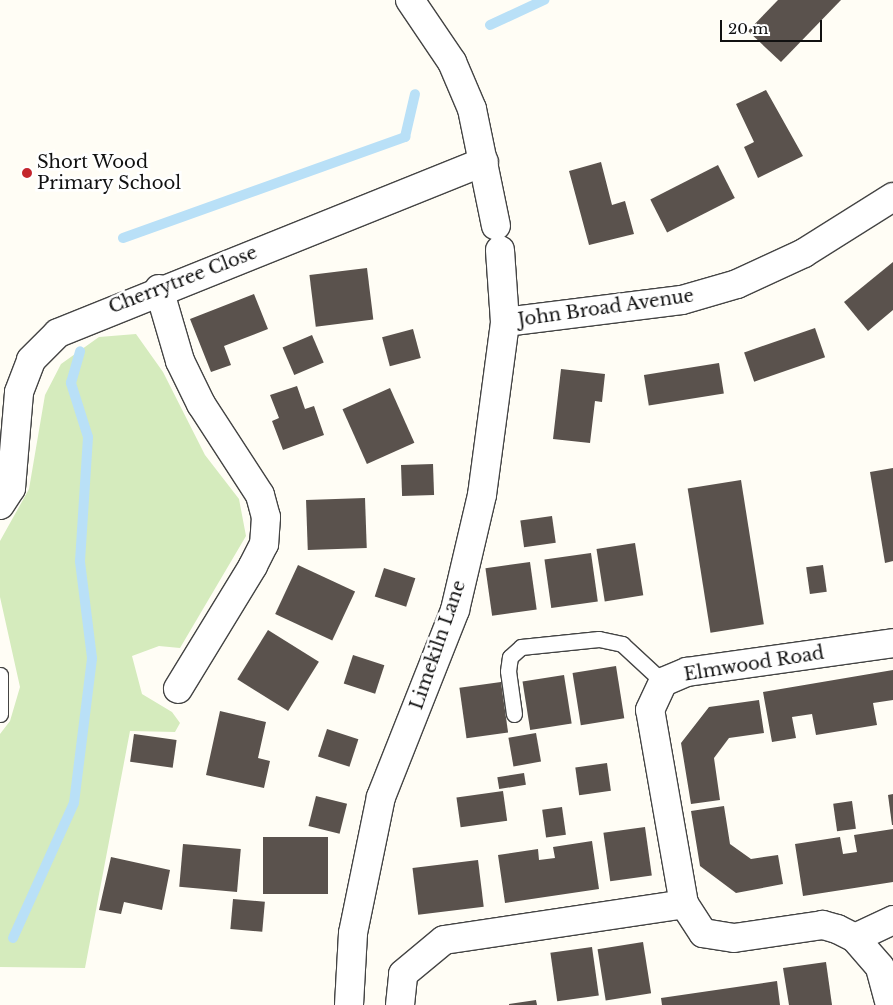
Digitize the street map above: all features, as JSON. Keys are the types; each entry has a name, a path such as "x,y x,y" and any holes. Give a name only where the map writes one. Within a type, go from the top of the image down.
{"street":[{"name":"Limekiln Lane","path":"349,1005 352,933 381,797 455,610 482,495 505,322 498,238 472,109 452,62 410,0"},
{"name":"Cherrytree Close","path":"0,505 11,488 19,392 32,360 58,333 159,290 484,162"},
{"name":"John Broad Avenue","path":"505,322 682,300 737,284 804,253 893,197"},
{"path":"159,290 180,361 260,495 266,517 264,544 254,566 178,689"},
{"name":"Elmwood Road","path":"890,1005 880,967 855,938 823,925 734,938 703,933 684,904 650,710 663,682 687,672 893,643"},
{"path":"400,1005 403,974 444,940 684,904"},
{"path":"855,938 893,920"}],"lane":[{"path":"514,714 508,671 510,657 522,647 599,639 622,644 663,682"},
{"path":"0,675 0,714"}],"green space":[{"path":"136,334 163,372 205,455 239,499 246,536 180,648 159,646 132,656 142,694 172,712 180,723 175,732 130,731 85,968 0,967 0,734 10,721 20,687 0,597 0,541 29,489 45,395 61,364 99,337"}],"building":[{"path":"778,0 841,0 781,62 748,31"},
{"path":"766,90 803,156 758,178 744,147 754,142 736,104"},
{"path":"601,162 612,205 625,201 634,234 589,245 569,171"},
{"path":"718,165 735,198 667,232 650,200"},
{"path":"893,262 893,310 868,331 844,302"},
{"path":"367,268 373,320 316,327 309,275"},
{"path":"254,294 268,329 224,346 231,365 211,372 190,319"},
{"path":"815,328 825,357 754,382 744,352"},
{"path":"413,329 421,358 390,366 382,337"},
{"path":"312,335 324,363 294,375 283,348"},
{"path":"719,363 724,394 649,406 644,375"},
{"path":"561,369 605,374 602,402 595,401 590,443 553,439"},
{"path":"297,386 305,409 314,406 324,435 283,450 272,421 279,418 270,395"},
{"path":"390,388 414,443 367,464 342,409"},
{"path":"433,464 434,495 402,496 401,465"},
{"path":"893,468 893,561 885,563 870,472"},
{"path":"741,480 764,624 711,633 688,488"},
{"path":"365,498 367,548 308,550 306,500"},
{"path":"552,516 556,543 524,547 520,520"},
{"path":"635,543 643,595 605,601 596,549"},
{"path":"591,553 598,602 551,608 544,560"},
{"path":"530,562 537,610 492,616 485,568"},
{"path":"298,565 355,592 332,641 275,614"},
{"path":"823,565 827,592 810,594 806,567"},
{"path":"384,568 415,578 406,607 375,597"},
{"path":"268,630 319,662 288,711 237,679"},
{"path":"353,655 384,665 375,694 344,684"},
{"path":"616,666 624,718 581,725 573,673"},
{"path":"893,670 893,700 873,703 877,725 816,735 812,714 792,717 796,738 772,742 763,692"},
{"path":"564,675 572,723 530,730 523,682"},
{"path":"501,682 508,733 467,738 459,688"},
{"path":"759,700 764,733 729,738 714,758 720,800 691,804 681,743 709,707"},
{"path":"220,711 266,722 258,758 270,761 264,788 206,775"},
{"path":"327,729 358,739 349,767 318,757"},
{"path":"536,733 541,762 513,766 508,738"},
{"path":"134,734 177,740 173,768 130,762"},
{"path":"607,763 611,791 579,795 575,767"},
{"path":"524,773 526,785 499,789 497,777"},
{"path":"503,791 507,821 461,827 456,798"},
{"path":"893,794 893,825 892,825 888,795"},
{"path":"316,796 347,804 340,834 309,826"},
{"path":"852,801 856,829 837,831 833,804"},
{"path":"724,806 730,844 751,859 778,855 783,884 736,893 700,866 691,811"},
{"path":"562,807 566,835 546,838 542,810"},
{"path":"645,827 652,876 610,881 603,833"},
{"path":"893,829 893,882 803,896 795,844 840,837 843,854 857,852 854,835"},
{"path":"263,837 328,837 328,894 263,894"},
{"path":"592,841 599,889 505,903 498,855 538,849 539,860 555,858 553,847"},
{"path":"183,844 241,849 237,892 179,887"},
{"path":"111,857 170,870 162,910 124,902 121,914 99,910"},
{"path":"478,860 484,907 418,915 412,868"},
{"path":"233,899 265,902 262,932 230,929"},
{"path":"643,942 651,993 606,1001 598,949"},
{"path":"592,947 599,996 557,1001 550,953"},
{"path":"826,962 832,1005 789,1005 783,968"},
{"path":"777,981 780,1005 662,1005 661,998"},
{"path":"536,1000 537,1005 509,1005 509,1004"}],"waterway":[{"path":"490,25 544,0"},
{"path":"123,238 405,137 415,94"},
{"path":"13,938 74,803 92,658 80,561 88,437 71,383 80,351"}],"place":[{"name":"Short Wood Primary School","path":"27,173"}]}
